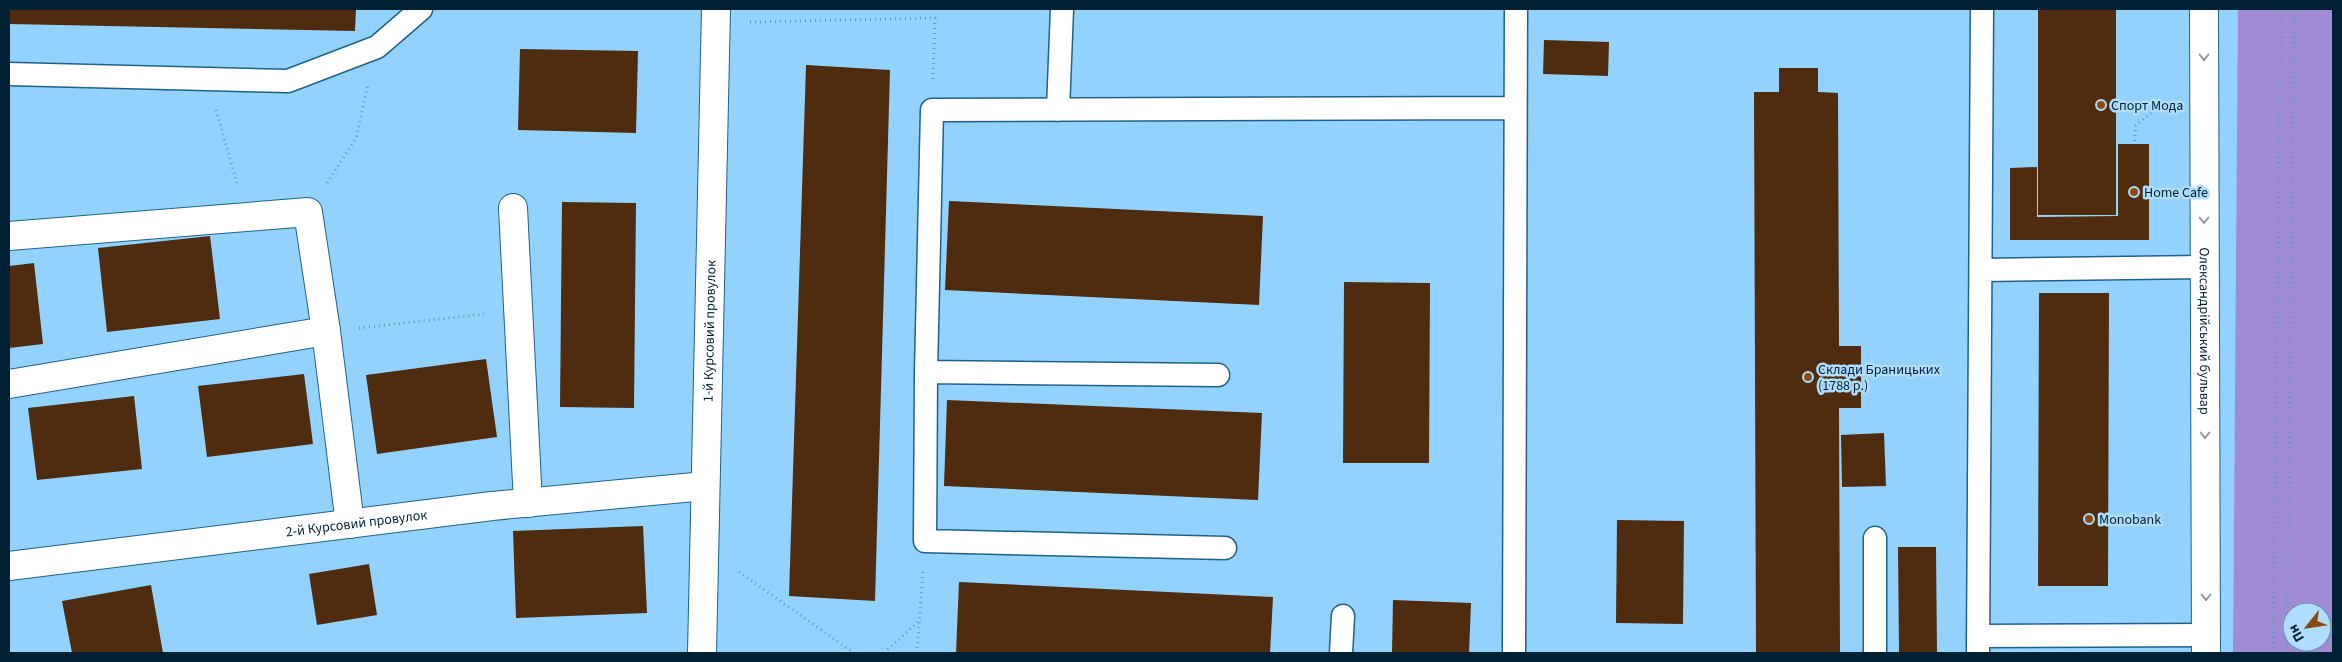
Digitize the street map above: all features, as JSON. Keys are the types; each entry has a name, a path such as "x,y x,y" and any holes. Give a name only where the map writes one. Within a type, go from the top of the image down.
{"street":[{"name":"1-й Курсовий провулок","path":"702,653 716,9"},
{"name":"Олександрійський бульвар","path":"2204,9 2206,644"},
{"path":"513,208 528,503"},
{"path":"9,236 308,212 326,331 350,524"},
{"path":"9,384 326,331"},
{"name":"2-й Курсовий провулок","path":"9,566 528,503 705,486"}],"lane":[{"path":"9,74 288,81 376,48 422,9"},
{"path":"1058,110 1062,9"},
{"path":"1514,653 1516,9"},
{"path":"1982,9 1978,644 2206,644"},
{"path":"1225,548 924,541 932,110 1515,108"},
{"path":"1981,270 2204,267"},
{"path":"926,372 1218,375"},
{"path":"1875,538 1875,653"},
{"path":"1342,616 1342,653"}],"path":[{"path":"2273,653 2281,9"},
{"path":"2287,653 2294,9"},
{"path":"745,22 935,18 932,110"},
{"path":"308,212 356,138 376,48"},
{"path":"207,79 247,217"},
{"path":"2135,141 2135,126 2159,107"},
{"path":"326,331 518,310"},
{"path":"918,653 924,541"},
{"path":"739,572 854,653"},
{"path":"884,653 919,621"}],"shaded area":[{"path":"2238,9 2333,9 2333,653 2233,653"}],"building":[{"path":"9,9 356,9 355,31 9,24"},
{"path":"2038,9 2116,9 2116,215 2038,215"},
{"path":"1544,40 1609,42 1608,76 1543,74"},
{"path":"520,49 638,51 636,133 518,130"},
{"path":"806,65 890,70 875,601 789,596"},
{"name":"Склади Браницьких (1788 р.)","path":"1779,68 1818,68 1818,92 1838,93 1839,346 1861,346 1861,408 1839,408 1840,653 1756,653 1754,92 1779,92"},
{"name":"Home Cafe","path":"2118,144 2149,144 2149,240 2010,240 2010,168 2037,167 2037,217 2118,216"},
{"path":"949,201 1263,216 1259,305 945,290"},
{"path":"562,202 636,203 634,408 560,407"},
{"path":"210,236 220,319 107,332 98,248"},
{"path":"34,263 43,344 9,348 9,266"},
{"path":"1344,282 1430,283 1429,463 1343,463"},
{"path":"2039,293 2109,293 2108,586 2038,586"},
{"path":"486,359 497,437 377,454 366,375"},
{"path":"304,374 313,444 207,457 198,386"},
{"path":"134,396 142,469 37,480 28,408"},
{"path":"947,400 1262,413 1258,500 944,486"},
{"path":"1884,433 1886,486 1842,487 1841,435"},
{"path":"1617,520 1684,521 1683,624 1616,623"},
{"path":"643,526 647,613 516,618 513,531"},
{"path":"1898,547 1936,547 1937,653 1899,653"},
{"path":"369,564 377,615 317,625 309,574"},
{"path":"959,582 1273,597 1270,653 956,653"},
{"path":"151,585 163,653 72,653 62,601"},
{"path":"1393,600 1471,603 1469,653 1392,653"}],"place":[{"name":"Спорт Мода","path":"2101,105"},
{"name":"Home Cafe","path":"2134,192"},
{"name":"Склади Браницьких (1788 р.)","path":"1808,377"},
{"name":"Monobank","path":"2089,519"}]}
